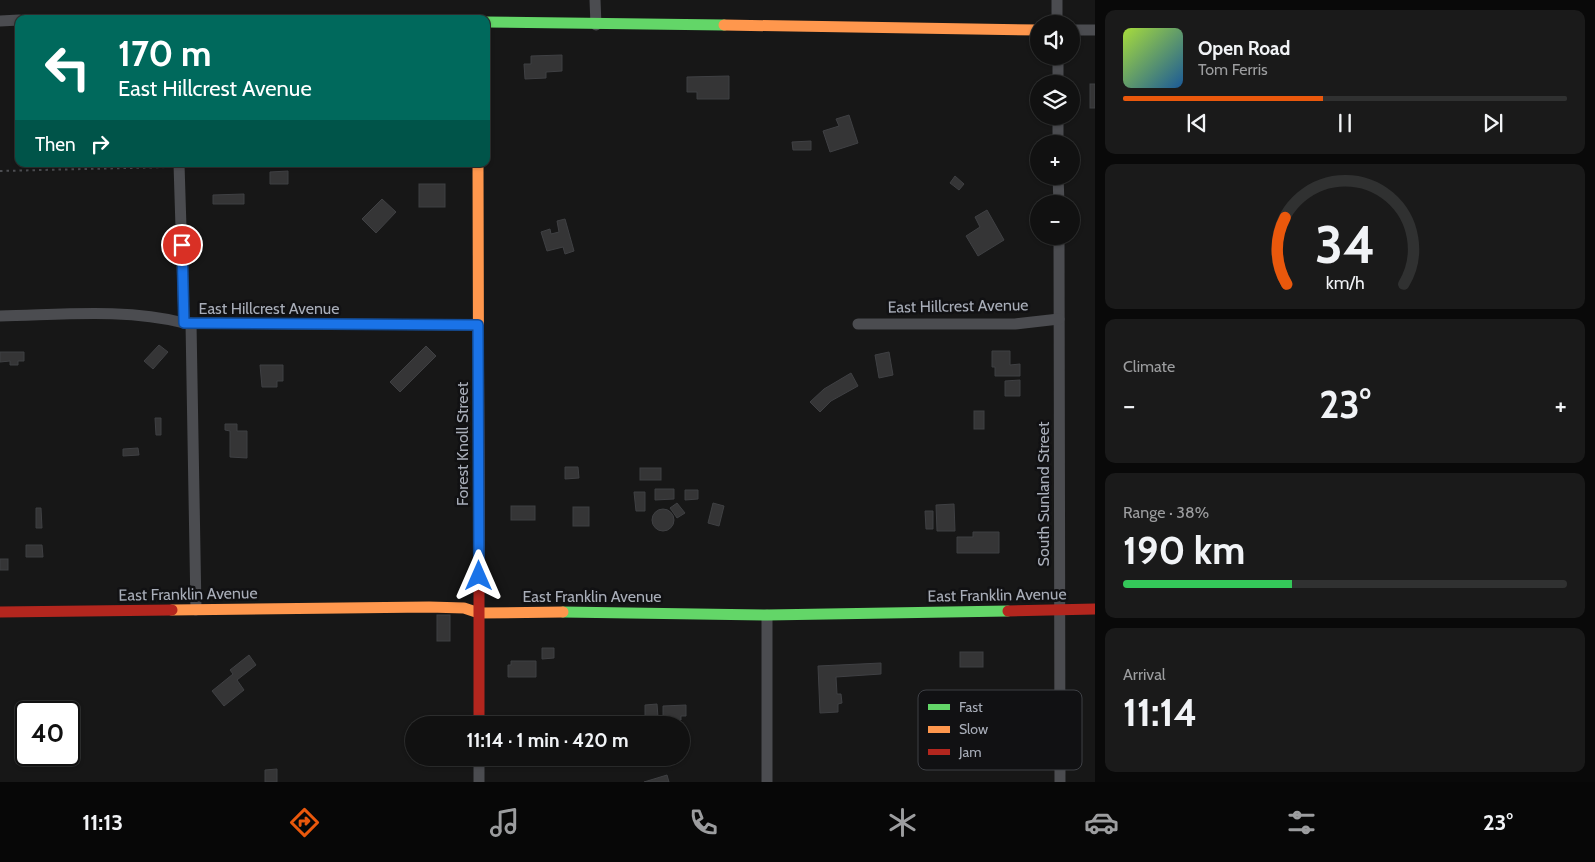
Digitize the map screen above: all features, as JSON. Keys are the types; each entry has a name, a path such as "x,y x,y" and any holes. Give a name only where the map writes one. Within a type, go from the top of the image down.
{"street":[{"path":"595,0 596,25"},
{"path":"1057,0 1058,15"},
{"path":"0,21 15,20"},
{"path":"490,22 1030,30"},
{"path":"1080,30 1095,30"},
{"path":"179,167 188,323 196,610"},
{"name":"Forest Knoll Street","path":"478,167 479,716"},
{"name":"South Sunland Street","path":"1059,245 1059,690"},
{"name":"East Hillcrest Avenue","path":"0,316 125,315 188,323 478,325"},
{"name":"East Hillcrest Avenue","path":"858,324 1015,324 1059,319"},
{"name":"East Franklin Avenue","path":"0,612 428,607 464,608 479,613 629,612 767,615 1095,610"},
{"path":"767,615 767,782"},
{"path":"479,766 479,782"}],"path":[{"path":"0,170 107,167"}],"building":[{"path":"562,55 562,71 546,72 546,78 525,79 524,64 531,64 531,56"},
{"path":"729,76 729,99 697,99 697,92 687,92 687,77"},
{"path":"1090,84 1095,84 1095,108 1090,108"},
{"path":"849,115 858,143 830,152 823,131 839,126 836,119"},
{"path":"811,141 811,150 793,150 792,142"},
{"path":"288,171 288,184 270,184 270,172"},
{"path":"955,176 964,184 959,190 950,183"},
{"path":"419,184 445,184 445,207 419,207"},
{"path":"244,194 244,204 213,204 213,195"},
{"path":"382,199 396,212 376,233 362,219"},
{"path":"987,210 1004,240 978,256 966,236 980,227 975,217"},
{"path":"565,219 574,251 565,254 563,247 547,251 541,232 550,229 551,234 559,232 557,221"},
{"path":"159,345 168,352 153,369 144,361"},
{"path":"426,346 436,356 400,392 390,382"},
{"path":"992,351 1010,351 1010,365 1020,364 1020,376 995,376 995,367 992,367"},
{"path":"0,352 24,352 24,361 18,361 18,365 10,365 10,361 0,362"},
{"path":"889,352 893,375 879,378 875,355"},
{"path":"260,365 283,365 283,381 277,381 277,387 262,387"},
{"path":"851,373 858,386 831,401 820,412 810,402 824,389"},
{"path":"1020,380 1020,396 1005,396 1005,381"},
{"path":"974,411 984,411 984,429 974,429"},
{"path":"155,418 161,418 161,435 156,435"},
{"path":"225,424 237,424 237,431 247,431 247,458 230,457 230,431 225,430"},
{"path":"138,448 139,455 123,456 123,449"},
{"path":"565,467 578,467 579,478 565,479"},
{"path":"640,468 661,468 661,480 640,480"},
{"path":"655,489 674,489 674,499 655,500"},
{"path":"685,490 698,490 698,499 685,500"},
{"path":"634,492 645,492 645,511 636,511"},
{"path":"677,503 685,513 677,518 670,508"},
{"path":"713,503 724,506 719,526 708,523"},
{"path":"954,504 955,531 937,531 936,505"},
{"path":"511,506 535,506 535,520 511,520"},
{"path":"573,507 589,507 589,526 573,526"},
{"path":"36,508 41,508 42,528 36,528"},
{"path":"663,509 671,512 674,520 671,528 663,531 655,528 652,520 655,512"},
{"path":"925,511 933,511 933,529 926,529"},
{"path":"973,532 999,532 999,553 957,553 957,537 973,537"},
{"path":"26,545 42,545 43,557 26,557"},
{"path":"0,559 8,559 8,570 0,570"},
{"path":"437,615 450,615 450,641 437,641"},
{"path":"542,648 554,648 554,658 542,659"},
{"path":"960,652 983,652 983,667 960,667"},
{"path":"249,655 256,665 237,680 244,690 224,706 212,691 233,674 230,670"},
{"path":"511,661 536,661 536,677 508,677 508,665 511,665"},
{"path":"881,663 881,674 836,677 837,694 841,694 842,703 838,704 838,712 820,713 818,666"},
{"path":"657,704 658,716 645,716 645,705"},
{"path":"686,705 686,716 663,716 663,706"},
{"path":"277,769 277,782 265,782 265,770"},
{"path":"667,775 669,782 644,782"}],"traffic: fast":[{"path":"490,22 724,25"},
{"path":"563,612 767,615 1008,611"}],"traffic: slow":[{"path":"724,25 1030,30"},
{"path":"478,167 479,558"},
{"path":"172,610 429,607 464,608 479,613 563,612"}],"traffic: jam":[{"path":"479,558 479,716"},
{"path":"1008,611 1095,609"},
{"path":"0,612 172,610"}],"route":[{"path":"182,245 184,323 478,325 479,576"}]}
